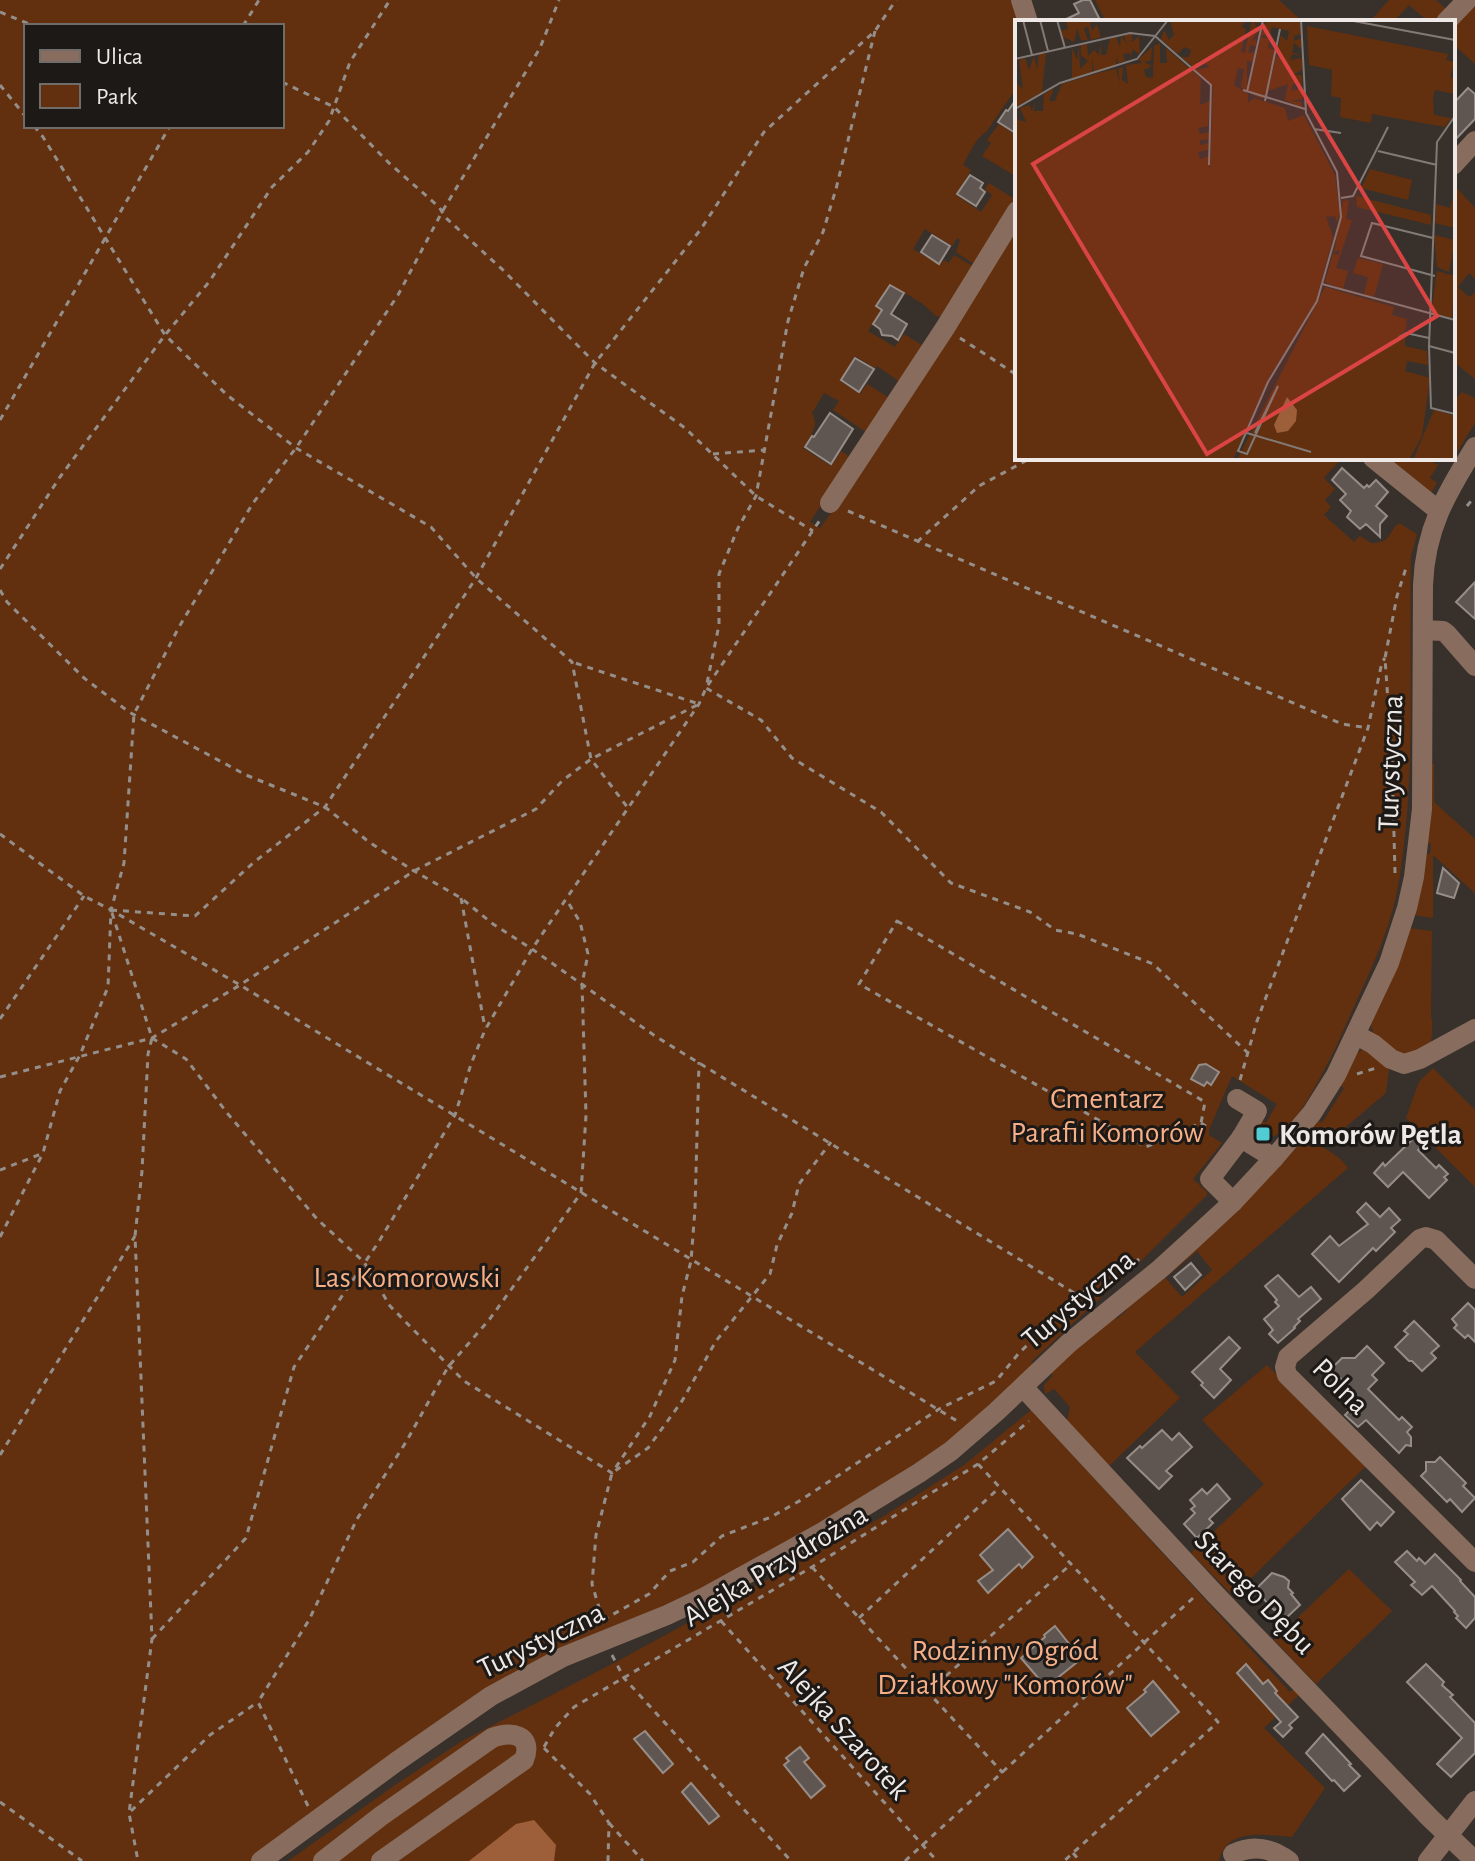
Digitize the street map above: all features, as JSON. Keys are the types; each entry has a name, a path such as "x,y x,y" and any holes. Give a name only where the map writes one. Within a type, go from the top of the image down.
{"street":[{"path":"1021,0 1027,20"},
{"path":"1448,20 1467,0"},
{"path":"1455,163 1475,141"},
{"path":"830,503 945,328 1015,214"},
{"name":"Turystyczna","path":"261,1861 491,1696 563,1657 604,1630 705,1597 821,1533 951,1451 1069,1343 1160,1269 1233,1202 1274,1158 1315,1109 1336,1075 1394,949 1404,919 1414,877 1422,809 1424,565 1430,534 1439,511 1475,447"},
{"path":"1375,460 1439,511"},
{"path":"1423,630 1443,631 1475,666"},
{"path":"1356,1035 1397,1062 1420,1059 1475,1029"},
{"path":"1233,1202 1210,1179 1257,1111 1238,1090"},
{"path":"1241,1138 1274,1158"},
{"name":"Polna","path":"1475,1279 1436,1240 1420,1239 1288,1357 1285,1367 1287,1375 1475,1562"},
{"name":"Starego Dębu","path":"1023,1387 1129,1504 1475,1861"},
{"path":"323,1861 492,1738 510,1733 525,1742 524,1760 381,1861"},
{"path":"1428,1861 1475,1801"},
{"path":"381,1816 402,1820 407,1833 404,1845"},
{"path":"1233,1854 1260,1848 1289,1861"}],"path":[{"path":"244,24 259,0"},
{"path":"0,569 60,477 165,335 209,282 272,187 308,152 329,121 350,62 390,0"},
{"path":"0,1237 43,1153 60,1091 80,1055 108,987 111,910 124,863 134,714 179,627 253,503 296,448 398,295 442,212 540,48 559,0"},
{"path":"111,910 195,916 253,863 325,807 476,578 595,363 701,229 764,132 875,31 896,0"},
{"path":"0,12 29,24"},
{"path":"706,688 719,625 719,574 738,528 756,496 788,321 804,268 823,232 836,189 875,31"},
{"path":"284,83 334,107 595,363 685,428 756,496 813,531"},
{"path":"0,85 24,115"},
{"path":"36,128 165,335 227,395 296,448 431,527 476,578 572,662 699,704"},
{"path":"0,420 169,128"},
{"path":"945,328 1015,374"},
{"path":"713,454 764,450"},
{"path":"917,542 979,486 1027,460"},
{"path":"1467,506 1473,502"},
{"path":"152,1639 246,1538 294,1367 378,1243 455,1115 485,1030 532,949 699,704 706,688 830,503 1342,724 1368,728"},
{"path":"1395,877 1385,658 1407,563"},
{"path":"0,590 7,602 84,678 134,714 246,775 325,807 369,842 461,898 493,924 655,1036 1092,1304"},
{"path":"1238,1090 1257,1021 1368,728 1385,658"},
{"path":"572,662 591,759 628,808"},
{"path":"706,688 761,720 792,758 881,812 951,883 1030,912 1055,930 1077,934 1153,964 1248,1053"},
{"path":"0,1077 152,1038 240,985 414,871 536,809 562,781 591,759 699,704"},
{"path":"0,834 84,896 240,985 974,1432"},
{"path":"0,1019 84,896"},
{"path":"461,898 485,1030"},
{"path":"129,1813 210,1735 258,1702 309,1620 357,1519 406,1442 448,1367 489,1320 581,1193 586,1115 582,984 588,954 580,922 566,899"},
{"path":"111,910 152,1038 148,1054 135,1236 152,1639 129,1813 138,1861"},
{"path":"897,921 1205,1102 1201,1123 1146,1147 859,984 897,921"},
{"path":"152,1038 186,1059 317,1219 364,1262 390,1306 448,1367 464,1381 612,1473"},
{"path":"699,1062 691,1261 682,1296 675,1360 650,1416 612,1473 596,1535 592,1584 604,1630 649,1594 670,1571 693,1562 722,1536 771,1517 939,1409 996,1381 1019,1353 1080,1295 1116,1267 1145,1259"},
{"path":"1354,1075 1397,1062"},
{"path":"1201,1123 1210,1129"},
{"path":"612,1473 648,1448 682,1401 716,1341 770,1274 799,1184 831,1142"},
{"path":"0,1170 43,1153"},
{"path":"0,1455 135,1236"},
{"name":"Alejka Przydrożna","path":"609,1823 590,1794 544,1748 555,1728 574,1707 812,1567 978,1464 1032,1419"},
{"path":"978,1464 1218,1722 1064,1861"},
{"path":"859,1618 999,1488"},
{"path":"928,1692 1070,1565"},
{"path":"812,1567 1003,1773"},
{"path":"905,1861 1196,1596"},
{"name":"Alejka Szarotek","path":"721,1621 937,1861"},
{"path":"614,1663 624,1678 791,1861"},
{"path":"258,1702 315,1821"},
{"path":"0,1802 82,1861"},
{"path":"608,1861 609,1823"},
{"path":"609,1823 643,1861"},
{"path":"1073,1853 1080,1861"}],"green space":[{"name":"Las Komorowski","path":"0,0 1013,0 1018,20 1015,20 1015,90 963,165 971,170 956,195 981,212 992,195 985,189 989,183 1015,202 977,266 956,252 960,240 957,238 952,246 925,229 913,249 940,265 944,260 949,263 954,255 976,268 944,317 936,316 923,304 890,284 876,307 881,310 868,331 895,347 904,334 925,347 900,382 855,356 840,381 860,394 867,384 891,399 866,432 833,410 839,401 824,393 812,413 815,427 803,448 831,466 841,451 852,458 810,522 820,528 833,510 1015,225 1015,460 1340,460 1324,478 1335,489 1325,500 1331,507 1324,515 1354,542 1360,536 1371,543 1383,541 1399,523 1417,534 1411,556 1411,725 1404,846 1398,888 1377,955 1337,1045 1294,1119 1279,1134 1271,1137 1260,1129 1258,1131 1254,1128 1259,1120 1266,1123 1277,1104 1232,1076 1209,1130 1209,1135 1222,1143 1193,1179 1207,1195 1031,1362 1034,1367 997,1403 915,1467 690,1598 519,1672 251,1861 0,1861"},
{"path":"1095,0 1279,0 1301,20 1105,20"},
{"path":"1389,0 1436,0 1447,10 1437,20 1427,20 1409,5 1395,20 1371,20"},
{"path":"1475,0 1475,64 1455,46 1455,20"},
{"path":"999,124 1015,135 1015,176 982,156 991,143 987,140"},
{"path":"1455,186 1475,208 1475,279 1469,273 1458,287 1469,297 1475,293 1475,379 1455,363"},
{"path":"1462,392 1475,398 1475,423 1455,455 1455,400"},
{"path":"1387,460 1429,460 1438,465 1430,478 1437,483 1428,498"},
{"path":"1430,764 1434,764 1434,802 1475,839 1475,893 1433,855 1433,918 1413,913 1424,854 1430,854 1431,844 1425,842"},
{"path":"1409,928 1432,931 1431,1048 1400,1056 1373,1033 1371,1024"},
{"path":"1367,1050 1389,1069 1386,1093 1322,1147 1348,1168 1135,1352 1180,1398 1109,1466 1067,1421 1070,1407 1054,1389 1045,1394 1044,1385 1053,1375 1050,1370 1113,1313 1117,1319 1127,1310 1124,1304 1163,1275 1182,1297 1212,1270 1197,1251 1170,1274 1167,1271 1316,1119 1322,1123 1344,1088 1339,1084 1357,1053"},
{"path":"1433,1068 1475,1110 1475,1187 1406,1118 1419,1082"},
{"path":"1267,1365 1367,1465 1233,1596 1191,1553 1264,1484 1202,1420"},
{"name":"Rodzinny Ogród Działkowy \"Komorów\"","path":"1031,1410 1290,1692 1293,1689 1299,1695 1264,1728 1325,1788 1292,1837 1259,1835 1238,1838 1223,1850 1219,1861 288,1861 462,1741 614,1663 884,1516 964,1465"},
{"path":"1349,1569 1392,1611 1316,1684 1274,1640"}],"shaded area":[{"path":"534,1820 556,1845 554,1861 469,1861 516,1824"}],"building":[{"path":"1090,0 1100,20 1064,20 1079,13 1074,4"},
{"path":"1468,88 1475,94 1475,119 1455,140 1455,102"},
{"path":"1015,101 1015,133 998,122"},
{"path":"970,175 983,183 980,188 985,192 976,206 957,194"},
{"path":"932,235 950,246 939,264 921,252"},
{"path":"890,285 904,293 891,314 907,324 898,340 882,335 873,324 882,310 876,306"},
{"path":"855,358 874,369 859,392 841,380"},
{"path":"830,413 853,429 831,464 805,447"},
{"path":"1342,468 1364,488 1376,480 1388,492 1376,506 1387,516 1380,524 1380,537 1366,524 1360,529 1347,517 1351,511 1340,500 1346,494 1332,480"},
{"path":"1475,582 1475,619 1456,602"},
{"path":"1443,868 1459,883 1454,898 1437,893"},
{"path":"1206,1064 1219,1072 1211,1085 1207,1082 1204,1086 1191,1079 1199,1065"},
{"path":"1415,1137 1423,1145 1418,1150 1436,1168 1439,1165 1448,1174 1444,1177 1447,1180 1429,1198 1403,1172 1388,1187 1374,1173"},
{"path":"1366,1203 1380,1217 1389,1208 1400,1220 1391,1228 1395,1232 1376,1251 1373,1248 1339,1282 1312,1254 1330,1236 1339,1246 1368,1224 1357,1212"},
{"path":"1191,1263 1201,1275 1185,1290 1174,1277"},
{"path":"1278,1275 1299,1297 1311,1287 1321,1299 1298,1319 1300,1321 1295,1328 1278,1343 1269,1334 1273,1330 1264,1319 1279,1306 1265,1286"},
{"path":"1468,1303 1475,1310 1475,1342 1454,1328 1457,1325 1452,1319"},
{"path":"1414,1321 1439,1346 1431,1353 1436,1358 1422,1371 1395,1347 1408,1334 1404,1331"},
{"path":"1229,1337 1240,1348 1220,1369 1231,1380 1214,1398 1192,1372"},
{"path":"1367,1346 1384,1363 1372,1375 1377,1380 1368,1389 1399,1420 1402,1417 1412,1427 1407,1432 1411,1437 1411,1446 1406,1445 1399,1453 1366,1420 1358,1427 1345,1415 1358,1402 1331,1369 1342,1358 1355,1358"},
{"path":"1162,1430 1172,1440 1179,1433 1192,1447 1166,1471 1172,1476 1159,1489 1127,1458"},
{"path":"1440,1457 1466,1483 1463,1486 1475,1498 1462,1512 1421,1476 1426,1471 1426,1462 1435,1462"},
{"path":"1361,1480 1394,1512 1381,1526 1377,1522 1370,1530 1342,1499"},
{"path":"1217,1484 1230,1499 1209,1519 1213,1523 1197,1538 1184,1524 1195,1513 1191,1509 1195,1506 1190,1500 1202,1489 1207,1494"},
{"path":"1008,1529 1033,1557 1022,1568 1019,1564 988,1593 978,1581 993,1570 980,1555"},
{"path":"1407,1551 1425,1564 1435,1554 1475,1597 1475,1618 1466,1628 1432,1586 1422,1595 1411,1585 1415,1582 1395,1562"},
{"path":"1272,1573 1289,1581 1288,1588 1300,1605 1285,1619 1255,1590"},
{"path":"1055,1626 1081,1659 1046,1687 1021,1658"},
{"path":"1246,1664 1263,1684 1268,1680 1277,1691 1275,1693 1298,1717 1283,1737 1274,1728 1281,1722 1237,1673"},
{"path":"1426,1664 1444,1682 1442,1685 1453,1695 1450,1697 1475,1723 1475,1753 1451,1777 1437,1764 1462,1738 1407,1682"},
{"path":"1153,1681 1179,1712 1151,1736 1127,1708 1146,1692 1144,1690"},
{"path":"645,1731 673,1764 663,1773 634,1739"},
{"path":"1323,1734 1360,1776 1344,1791 1306,1753"},
{"path":"800,1747 809,1758 804,1762 825,1786 811,1798 784,1765 789,1761 786,1758"},
{"path":"691,1783 719,1816 709,1824 682,1792"}],"place":[{"name":"Komorów Pętla","path":"1263,1134"}],"park label":[{"name":"Cmentarz Parafii Komorów","path":"1107,1115"}]}
